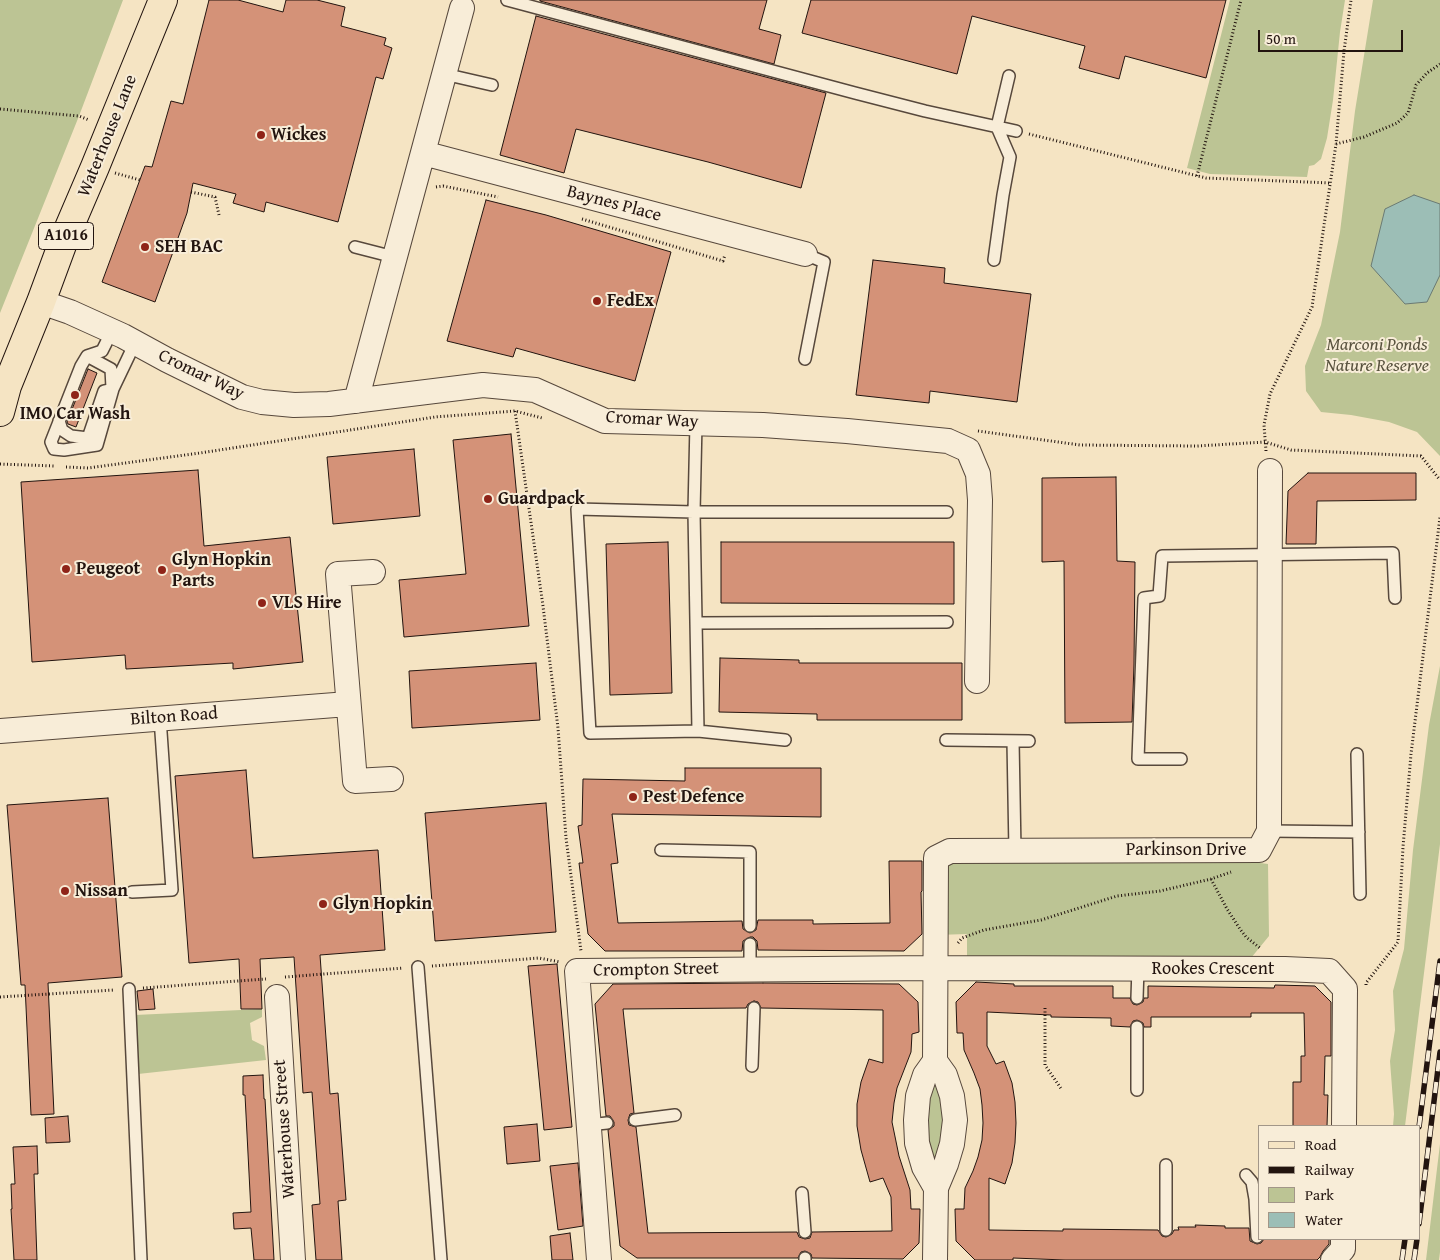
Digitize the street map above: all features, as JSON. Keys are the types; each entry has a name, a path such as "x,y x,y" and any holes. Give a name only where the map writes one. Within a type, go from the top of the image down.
{"main road":[{"name":"Waterhouse Lane","path":"0,412 7,386 65,237 163,0"}],"street":[{"path":"356,401 462,8"},
{"name":"Baynes Place","path":"423,153 804,254"},
{"name":"Cromar Way","path":"41,302 70,312 112,331 242,397 262,402 294,405 329,404 483,385 535,390 605,421 763,425 948,441 968,450 978,474 980,500 977,681"},
{"name":"Parkinson Drive","path":"935,1061 936,858 950,851 1015,851 1264,841 1270,471"},
{"path":"373,572 338,574 355,781 392,779"},
{"name":"Bilton Road","path":"0,731 348,704"},
{"name":"Crompton Street","path":"599,1260 598,1124 580,971 753,973 935,968"},
{"name":"Rookes Crescent","path":"935,968 1285,969 1329,971 1345,989 1344,1125"},
{"name":"Waterhouse Street","path":"279,984 293,1260"},
{"path":"935,1260 936,1188 952,1144 955,1120 952,1096 945,1075 935,1061 925,1075 918,1096 916,1120 917,1143 924,1167 936,1188"},
{"path":"1333,1260 1343,1249 1344,1240"}],"lane":[{"path":"507,0 925,111 1016,131"},
{"path":"444,74 492,85"},
{"path":"994,260 1010,157 997,127 1009,76"},
{"path":"355,247 394,258"},
{"path":"804,254 824,262 805,359"},
{"path":"112,331 102,351 87,356 81,366 51,442 54,449 64,450 98,444 112,389 136,343"},
{"path":"87,356 111,369 112,389"},
{"path":"59,420 62,430 71,436 88,438 104,391 112,389"},
{"path":"696,423 694,512 698,732"},
{"path":"785,740 698,732 590,733 577,509 694,512 947,512"},
{"path":"1181,759 1138,759 1144,598 1159,596 1162,556 1393,553 1395,598"},
{"path":"696,623 947,622"},
{"path":"132,892 172,890 160,718"},
{"path":"946,740 1029,741"},
{"path":"1013,741 1015,851"},
{"path":"1357,754 1360,894"},
{"path":"1264,841 1359,832"},
{"path":"661,850 750,852 750,926"},
{"path":"750,944 753,973"},
{"path":"418,967 442,1260"},
{"path":"1137,998 1138,968"},
{"path":"129,989 141,1260"},
{"path":"752,1066 754,1008"},
{"path":"1137,1027 1137,1090"},
{"path":"635,1120 675,1115"},
{"path":"1166,1165 1166,1230"},
{"path":"1246,1175 1252,1182 1257,1237"},
{"path":"802,1193 805,1232"}],"path":[{"path":"1197,176 1241,0"},
{"path":"1351,0 1344,51 1336,144 1312,307 1270,394 1264,425 1265,442 1291,450 1421,456 1440,480"},
{"path":"1336,144 1364,138 1397,123 1408,113 1416,85 1427,73 1440,64"},
{"path":"0,108 79,116 111,129"},
{"path":"1016,131 1206,178 1331,183"},
{"path":"121,175 140,180"},
{"path":"431,191 439,186 443,186 505,198"},
{"path":"191,192 215,197 219,215"},
{"path":"579,218 723,260 732,235"},
{"path":"0,464 88,468 435,418 514,411 543,606 558,728 566,838 582,955 580,971 558,961 539,958 418,967 279,984 129,989 0,997"},
{"path":"1366,992 1366,983 1398,942 1403,847 1411,754 1440,516"},
{"path":"935,968 962,938 984,930 1041,920 1117,896 1160,891 1210,879 1248,866 1264,841"},
{"path":"1210,879 1246,937 1285,969"},
{"path":"1045,1008 1045,1065 1062,1090"}],"green space":[{"path":"0,0 123,0 0,313"},
{"path":"1230,0 1345,0 1327,138 1321,159 1314,165 1309,166 1307,177 1210,174 1187,168"},
{"name":"Marconi Ponds Nature Reserve","path":"1373,0 1440,0 1440,456 1417,432 1389,422 1321,412 1306,391 1305,366 1321,325 1340,232 1355,111"},
{"path":"1440,666 1440,844 1405,1125 1393,1125 1390,1061 1395,1030 1393,991 1404,949 1413,850 1429,725"},
{"path":"955,858 1229,859 1268,864 1269,936 1251,958 967,958 967,934 936,935 937,876"},
{"path":"262,1009 262,1017 250,1023 252,1040 264,1046 266,1060 138,1074 135,1015"},
{"path":"937,1077 946,1106 938,1166 927,1151 923,1107"},
{"path":"1440,1144 1440,1252 1439,1260 1426,1260"}],"water":[{"path":"1414,195 1440,204 1440,275 1427,302 1405,304 1371,266 1385,209"}],"building":[{"name":"Wickes","path":"209,0 238,0 283,12 286,0 317,0 345,7 341,26 386,38 384,45 392,48 383,79 376,77 338,222 266,202 264,212 233,203 236,194 193,183 187,213 155,302 102,282 145,166 152,167 171,101 183,104"},
{"path":"540,0 767,0 759,29 781,35 774,64"},
{"path":"811,0 1226,0 1206,78 1125,56 1119,79 1079,68 1085,46 972,16 957,74 802,33"},
{"path":"536,16 826,93 801,188 708,162 576,129 564,173 500,155"},
{"path":"486,200 546,215 671,252 635,381 516,348 513,357 447,341"},
{"path":"873,260 945,268 944,283 1031,294 1017,402 930,391 929,403 856,395"},
{"path":"88,369 97,373 76,427 67,422"},
{"path":"511,434 529,626 404,637 399,580 466,574 453,440"},
{"path":"414,449 420,516 333,524 327,457"},
{"path":"198,470 204,546 290,537 303,662 233,669 233,663 126,669 125,655 32,662 21,482"},
{"path":"1308,473 1416,473 1416,500 1317,501 1316,544 1286,544 1288,491"},
{"path":"1116,477 1117,561 1135,562 1132,722 1065,723 1064,561 1042,562 1042,478"},
{"path":"668,542 672,693 610,695 606,544"},
{"path":"721,542 954,542 954,604 721,603"},
{"path":"720,658 799,660 799,663 962,663 962,720 817,720 817,714 719,712"},
{"path":"536,663 540,720 412,728 409,671"},
{"path":"685,768 821,768 821,817 612,814 618,863 611,864 618,923 742,921 743,929 750,933 756,930 758,920 813,920 813,924 890,923 889,861 922,861 922,934 904,951 758,950 757,941 750,937 743,941 742,951 605,951 588,934 579,863 583,863 578,826 582,825 583,779 685,781"},
{"path":"246,770 253,858 378,850 385,950 320,955 330,1094 338,1093 346,1200 338,1201 342,1260 316,1260 312,1205 320,1204 312,1092 303,1093 294,957 260,959 262,1009 241,1009 239,959 189,963 175,776"},
{"name":"Nissan","path":"108,798 122,977 48,983 54,1114 31,1115 25,985 21,985 7,805"},
{"path":"546,803 556,932 435,941 425,813"},
{"path":"557,964 572,1127 544,1130 528,966"},
{"path":"976,982 1014,984 1014,986 1113,986 1113,998 1130,998 1133,1004 1137,1005 1143,1002 1144,998 1148,998 1148,986 1274,988 1275,985 1315,986 1331,1002 1331,1056 1325,1056 1324,1095 1328,1095 1327,1125 1293,1125 1293,1082 1301,1082 1301,1056 1305,1056 1304,1013 1251,1013 1251,1017 1151,1017 1151,1027 1144,1027 1143,1023 1137,1020 1133,1021 1130,1027 1111,1026 1111,1018 1051,1017 1051,1015 987,1012 987,1046 996,1064 1004,1061 1012,1083 1016,1123 1012,1163 1005,1184 989,1178 989,1230 1158,1230 1162,1236 1166,1237 1172,1234 1174,1230 1179,1230 1178,1227 1196,1227 1195,1225 1225,1226 1225,1228 1249,1228 1250,1241 1257,1244 1263,1240 1329,1240 1329,1244 1317,1260 1065,1260 1013,1258 1013,1260 975,1260 956,1241 955,1209 964,1209 965,1188 978,1157 982,1140 982,1105 980,1089 964,1050 963,1033 957,1033 956,1002"},
{"path":"613,984 899,984 918,1002 919,1032 912,1034 911,1052 897,1088 892,1122 899,1156 910,1190 911,1209 920,1209 919,1243 903,1259 812,1258 811,1254 805,1251 801,1252 798,1258 637,1258 620,1246 608,1130 614,1126 614,1122 610,1116 606,1116 595,1004","holes":["754,1001 758,1002 761,1008 883,1010 883,1063 869,1059 861,1082 857,1104 857,1126 861,1150 870,1182 883,1178 891,1197 892,1231 812,1232 810,1238 805,1239 799,1237 797,1232 648,1233 636,1127 629,1125 628,1120 630,1114 634,1113 623,1009 746,1008 748,1004"]},
{"path":"153,989 155,1009 139,1010 137,991"},
{"path":"263,1075 274,1260 254,1260 251,1228 234,1229 233,1213 251,1212 243,1076"},
{"path":"68,1116 70,1142 46,1143 45,1118"},
{"path":"537,1124 540,1161 507,1164 504,1127"},
{"path":"37,1146 38,1174 34,1174 37,1260 14,1260 11,1209 11,1184 15,1184 13,1147"},
{"path":"578,1163 583,1226 558,1230 550,1166"},
{"path":"570,1233 573,1260 552,1260 550,1236"}],"railway":[{"path":"1419,1125 1440,961"},
{"path":"1420,1216 1440,1052"},
{"path":"1402,1260 1405,1240"},
{"path":"1414,1260 1417,1240"}],"place":[{"name":"Wickes","path":"261,135"},
{"name":"SEH BAC","path":"145,247"},
{"name":"FedEx","path":"597,301"},
{"name":"IMO Car Wash","path":"75,395"},
{"name":"Guardpack","path":"488,499"},
{"name":"Peugeot","path":"66,569"},
{"name":"Glyn Hopkin Parts","path":"162,570"},
{"name":"VLS Hire","path":"262,603"},
{"name":"Pest Defence","path":"633,797"},
{"name":"Nissan","path":"65,891"},
{"name":"Glyn Hopkin","path":"323,904"}]}
